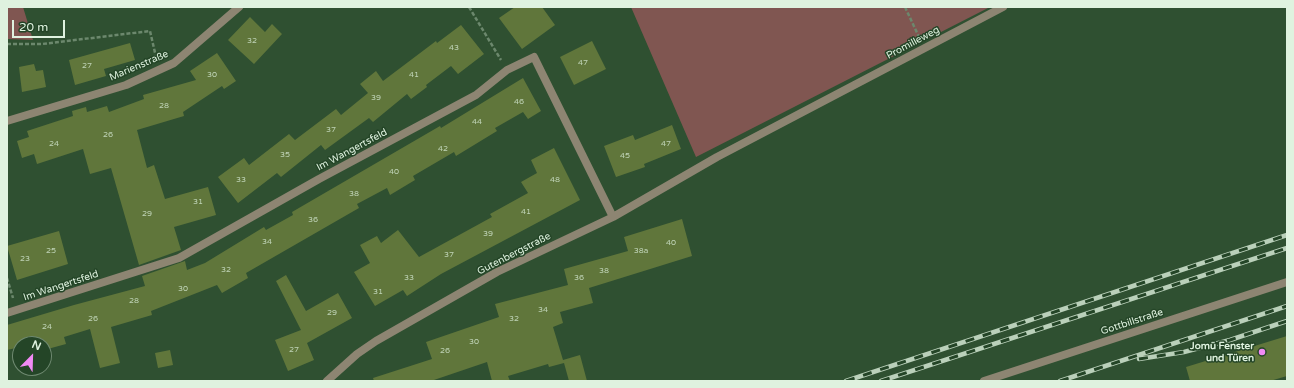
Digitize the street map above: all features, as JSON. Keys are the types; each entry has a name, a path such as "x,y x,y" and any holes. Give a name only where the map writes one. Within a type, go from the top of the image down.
{"street":[{"name":"Marienstraße","path":"7,121 126,85 174,63 239,7"},
{"name":"Promilleweg","path":"717,157 1003,7"},
{"name":"Im Wangertsfeld","path":"7,313 179,258 320,179 476,95 507,70 534,57 613,217"},
{"name":"Gutenbergstraße","path":"327,381 358,354 383,337 497,272 613,217 717,157"},
{"name":"Gottbillstraße","path":"984,381 1287,282"}],"path":[{"path":"470,7 507,70"},
{"path":"905,7 924,48"},
{"path":"7,44 42,44 150,31 159,70"},
{"path":"7,278 17,310"}],"shaded area":[{"path":"7,7 23,7 33,40 7,39"},
{"path":"631,7 990,7 696,157"}],"building":[{"path":"515,7 542,7 555,25 522,49 499,18"},
{"path":"250,17 265,32 272,24 282,34 254,64 228,40"},
{"path":"461,25 484,54 458,74 451,66 426,85 427,87 411,99 407,94 373,122 369,118 325,150 321,145 281,177 277,173 238,203 218,177 244,158 249,165 289,134 295,140 336,109 341,115 368,93 360,84 376,71 383,81 436,41 437,43"},
{"path":"592,41 606,69 574,85 560,57"},
{"path":"130,43 135,60 104,69 106,76 75,85 69,60"},
{"path":"217,53 236,81 224,89 222,86 183,112 184,116 137,130 147,168 154,165 165,199 208,187 216,215 174,227 181,250 139,265 111,168 90,174 83,149 37,164 34,154 22,158 17,141 29,137 27,131 73,116 72,111 86,107 87,112 107,106 109,112 144,99 143,95 196,80 190,71"},
{"path":"34,64 36,71 43,70 46,87 22,92 19,67"},
{"path":"523,78 541,111 528,119 523,112 495,128 497,131 456,156 454,152 413,176 415,180 390,195 387,188 357,204 359,208 246,273 248,278 222,293 217,285 151,311 152,315 111,327 120,363 100,368 90,329 64,337 66,344 52,348 52,336 12,336 12,349 7,350 7,325 145,286 142,276 185,261 187,270 205,263 264,227 266,230 293,215 292,212 440,126 441,128"},
{"path":"672,125 681,149 644,164 645,167 616,177 604,146 633,135 635,140"},
{"path":"554,148 580,200 441,274 407,296 403,290 375,306 354,272 370,263 360,245 377,236 381,243 398,230 419,257 492,217 490,214 528,193 521,182 537,173 531,160"},
{"path":"682,219 692,256 589,288 593,303 560,312 563,323 553,327 563,360 580,355 587,381 569,381 564,363 549,367 548,364 508,376 510,381 492,381 487,362 431,381 374,381 373,378 432,359 426,342 499,317 495,304 568,285 564,269 628,251 624,237"},
{"path":"59,231 68,264 17,280 7,246"},
{"path":"286,275 306,311 338,293 352,318 307,343 314,360 288,371 275,340 301,330 276,281"},
{"name":"Jomü Fenster und Türen","path":"1287,336 1287,376 1270,381 1190,381 1186,367"},
{"path":"170,350 173,365 158,368 155,353"}],"railway":[{"path":"846,381 1287,235"},
{"path":"881,381 1287,248"},
{"path":"1060,381 1287,306"},
{"path":"1139,359 1184,352 1230,340 1287,321"}],"place":[{"name":"Jomü Fenster und Türen","path":"1262,352"}]}
